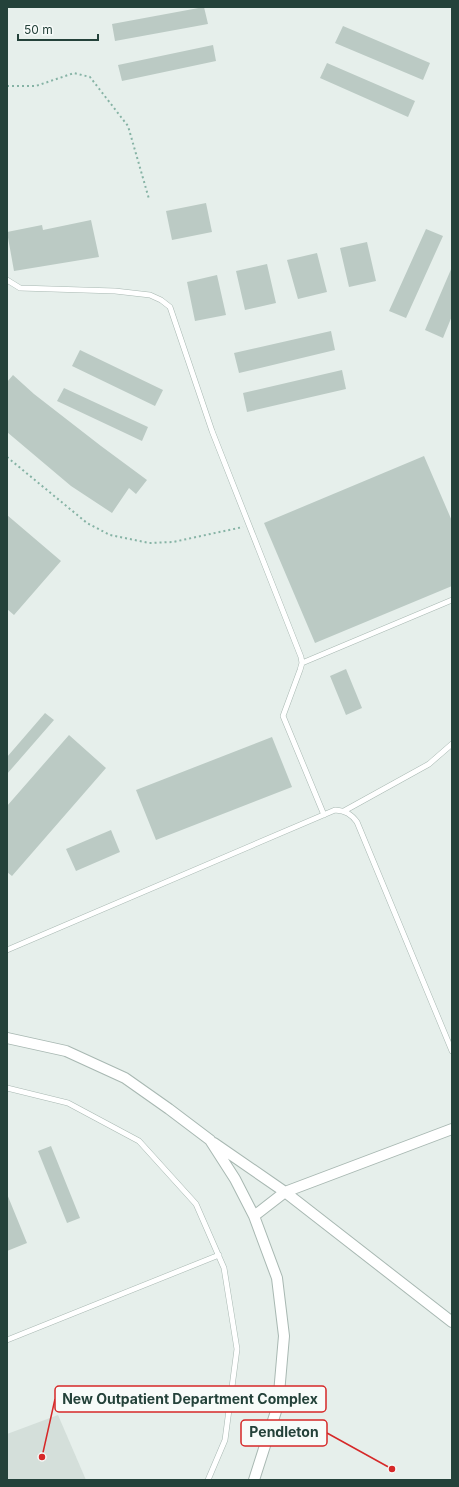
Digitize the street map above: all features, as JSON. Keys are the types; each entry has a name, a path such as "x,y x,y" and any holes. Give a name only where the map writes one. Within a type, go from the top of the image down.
{"street":[{"path":"7,1038 66,1051 125,1078 285,1192 452,1322"},
{"path":"254,1216 285,1192 452,1129"},
{"path":"210,1140 235,1179 254,1216 277,1278 284,1336 278,1405 254,1480"}],"lane":[{"path":"7,280 20,288 115,291 150,296 161,300 170,308 212,432 302,663 283,716 324,815"},
{"path":"302,663 452,600"},
{"path":"344,811 429,764 452,744"},
{"path":"7,950 335,810 344,811 352,815 358,822 452,1052"},
{"path":"7,1088 68,1103 139,1141 196,1204 224,1268 237,1349 225,1440 208,1480"},
{"path":"7,1340 218,1255"}],"path":[{"path":"7,86 36,86 74,73 90,77 128,126 149,199"},
{"path":"7,457 87,524 110,535 149,543 173,542 248,526"}],"shaded area":[{"path":"58,1415 86,1480 7,1480 7,1434"}],"building":[{"path":"204,7 208,24 115,41 112,24"},
{"path":"343,26 430,63 423,80 335,43"},
{"path":"213,45 216,61 122,81 118,65"},
{"path":"327,63 415,101 408,117 320,78"},
{"path":"206,203 212,232 172,240 166,211"},
{"path":"91,220 99,257 14,271 7,232 42,225 43,230"},
{"path":"426,229 443,236 406,318 389,311"},
{"path":"367,242 376,281 349,287 340,248"},
{"path":"317,253 327,292 298,299 287,260"},
{"path":"267,264 276,303 245,310 236,271"},
{"path":"452,267 452,316 443,338 425,330"},
{"path":"217,275 226,315 195,321 187,282"},
{"path":"331,331 335,350 239,373 234,353"},
{"path":"80,350 163,390 155,406 72,366"},
{"path":"342,370 346,389 247,412 243,393"},
{"path":"13,375 34,394 147,480 136,494 129,488 112,513 71,486 7,432 7,382"},
{"path":"64,388 148,427 142,441 57,401"},
{"path":"424,456 452,521 452,586 315,643 264,523"},
{"path":"7,515 61,561 14,615 7,609"},
{"path":"346,669 362,708 346,715 330,676"},
{"path":"45,713 54,720 7,774 7,757"},
{"path":"69,735 106,768 12,876 7,872 7,806"},
{"path":"272,737 292,787 156,840 136,790"},
{"path":"111,830 120,852 76,871 66,849"},
{"path":"51,1146 80,1218 67,1223 38,1151"},
{"path":"7,1194 27,1243 7,1251"}],"place":[{"name":"New Outpatient Department Complex","path":"42,1457"},
{"name":"Pendleton","path":"392,1469"}]}
